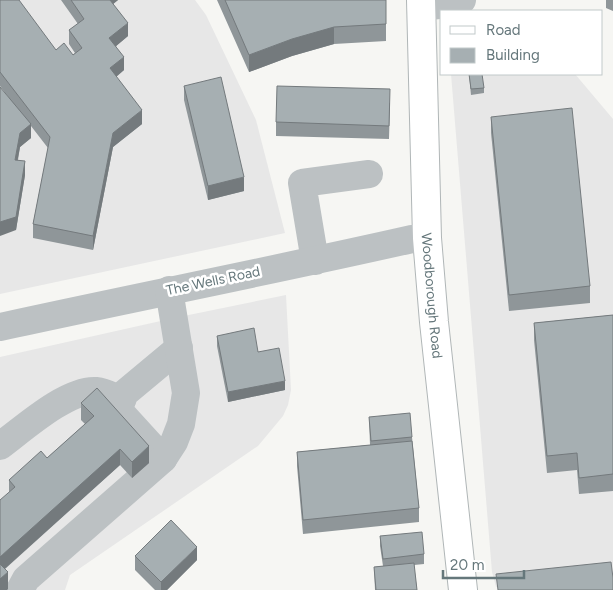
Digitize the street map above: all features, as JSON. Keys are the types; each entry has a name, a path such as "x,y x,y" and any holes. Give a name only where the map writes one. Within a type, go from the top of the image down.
{"main road":[{"name":"Woodborough Road","path":"421,4 427,238 434,322 463,590"}],"street":[{"path":"421,4 456,3 462,0"},
{"path":"315,261 302,183 369,174"},
{"name":"The Wells Road","path":"0,327 412,239 427,238"},
{"path":"20,590 26,579 163,459 174,442 181,424 186,393 170,290"},
{"path":"163,459 122,414 120,407 125,393 179,348"},
{"path":"0,446 63,399 85,392 97,391 122,400"}],"shaded area":[{"path":"0,0 195,0 206,15 256,120 285,233 0,294"},
{"path":"451,75 576,75 613,119 613,575 496,587 492,572"},
{"path":"286,295 291,390 288,405 283,416 258,446 70,575 65,590 0,590 0,357"}],"building":[{"path":"0,0 19,0 56,50 64,43 73,55 82,48 69,30 84,19 71,0 110,0 128,23 109,38 124,57 110,68 142,110 113,133 93,236 33,224 50,137 0,72"},
{"path":"225,0 386,0 386,24 334,27 292,39 249,55"},
{"path":"469,75 482,75 484,88 471,89"},
{"path":"221,77 244,177 208,186 184,86"},
{"path":"277,86 390,89 389,126 276,122"},
{"path":"0,87 31,124 20,133 15,160 25,161 16,217 0,222"},
{"path":"572,108 590,286 509,295 491,117"},
{"path":"613,315 613,474 579,478 577,453 547,456 534,323"},
{"path":"254,328 258,352 279,348 285,381 228,392 217,336"},
{"path":"97,388 149,446 132,462 120,449 0,557 0,500 15,487 9,480 41,451 47,458 94,416 81,403"},
{"path":"410,413 412,437 371,441 369,417"},
{"path":"412,441 419,508 303,520 297,452"},
{"path":"171,520 197,547 161,582 135,556"},
{"path":"422,532 424,554 383,559 380,536"},
{"path":"611,562 613,590 498,590 496,574"},
{"path":"414,563 417,590 376,590 374,567"},
{"path":"0,564 8,572 0,579"}]}
